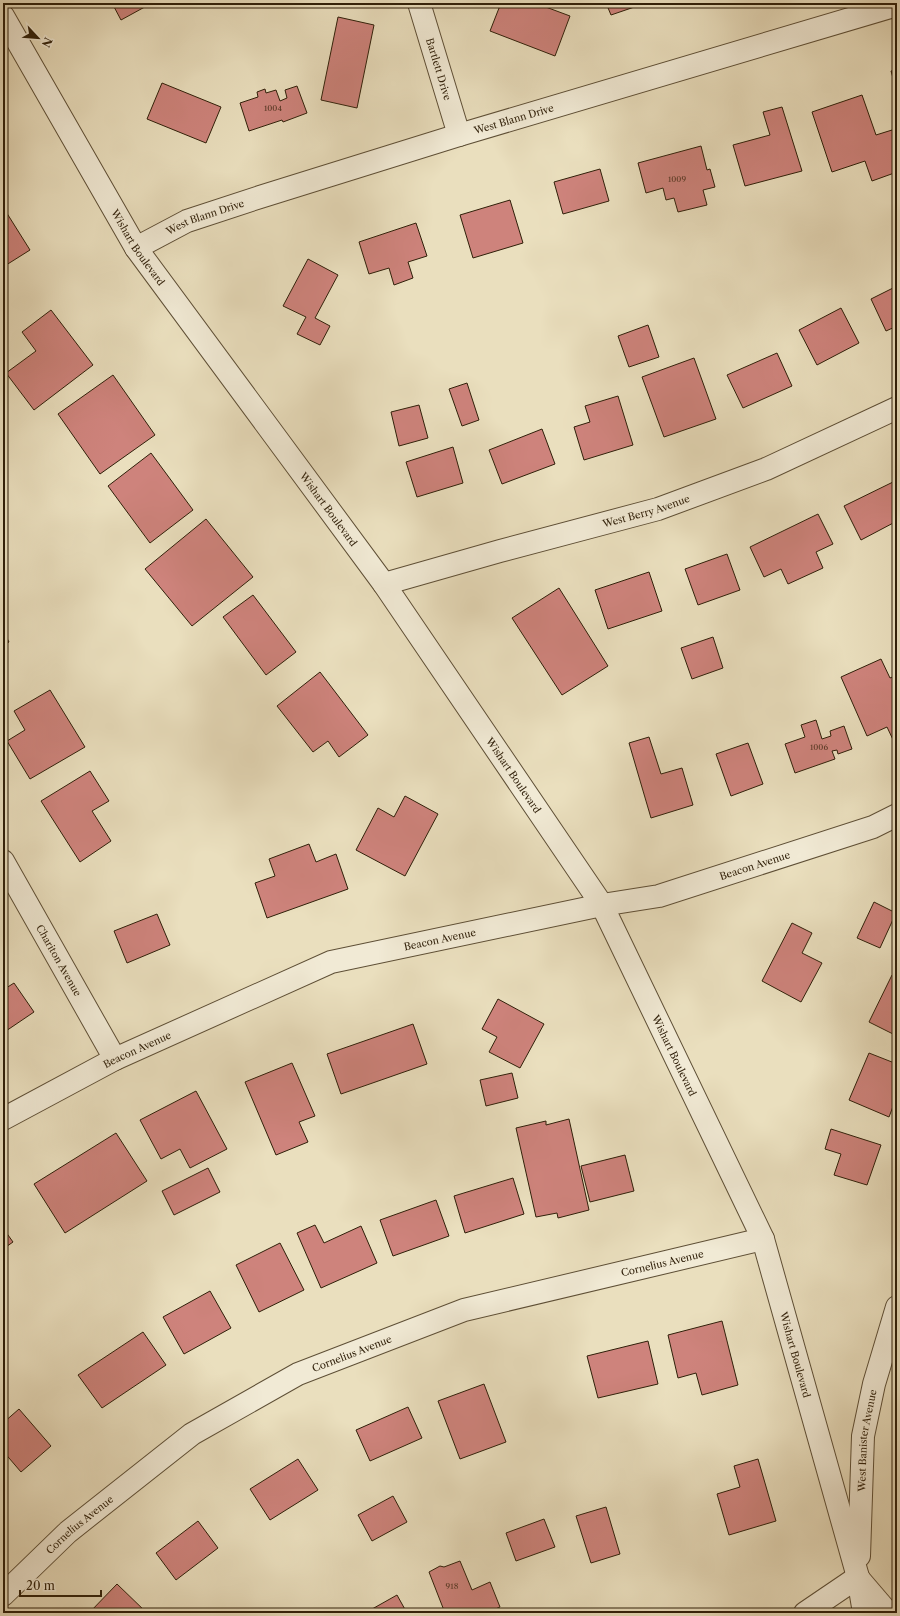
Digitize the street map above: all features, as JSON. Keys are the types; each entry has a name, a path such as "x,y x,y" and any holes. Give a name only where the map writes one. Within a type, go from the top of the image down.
{"street":[{"name":"Bartlett Drive","path":"419,3 460,135"},
{"name":"West Blann Drive","path":"136,248 187,221 460,135 897,5"},
{"name":"Wishart Boulevard","path":"3,16 136,248 384,584 602,905 763,1239 858,1577 864,1613"},
{"name":"West Berry Avenue","path":"384,584 500,551 658,509 766,469 897,408"},
{"name":"Beacon Avenue","path":"3,1119 115,1059 331,962 602,905 658,896 873,827 897,815"},
{"name":"Chariton Avenue","path":"3,861 115,1059"},
{"name":"Cornelius Avenue","path":"3,1595 68,1532 192,1434 298,1374 464,1310 763,1239"},
{"name":"West Banister Avenue","path":"858,1577 863,1436 874,1384 897,1307"},
{"path":"805,1613 858,1577 888,1613"}],"building":[{"path":"112,3 152,3 121,20"},
{"path":"501,3 535,3 570,16 555,56 490,31"},
{"path":"606,3 646,3 611,15"},
{"path":"338,17 374,25 357,108 321,100"},
{"path":"897,70 897,92 891,71"},
{"path":"162,83 221,107 206,143 147,119"},
{"path":"297,86 307,113 283,122 282,120 249,131 240,103 258,97 257,92 265,89 266,93 276,90 280,101 287,98 285,90"},
{"path":"862,95 876,135 892,130 897,144 897,172 872,181 865,161 832,172 812,112"},
{"path":"782,107 802,171 745,186 733,145 770,135 763,112"},
{"path":"701,146 707,170 710,169 715,187 703,190 707,205 678,212 674,198 666,200 663,188 646,193 638,163"},
{"path":"600,169 609,201 563,214 554,182"},
{"path":"510,200 523,243 473,258 460,215"},
{"path":"3,207 30,250 3,267"},
{"path":"416,223 427,256 408,262 413,278 394,285 389,268 369,274 359,242"},
{"path":"308,259 338,275 315,318 330,326 320,345 297,334 306,317 283,306"},
{"path":"897,286 897,326 886,331 871,299"},
{"path":"841,308 859,343 817,365 799,330"},
{"path":"51,310 93,365 34,410 6,373 36,351 22,332"},
{"path":"648,325 659,357 629,367 618,336"},
{"path":"777,353 792,386 743,408 727,375"},
{"path":"694,358 716,419 664,437 642,377"},
{"path":"113,375 155,435 100,474 58,414"},
{"path":"467,383 479,420 462,426 449,389"},
{"path":"618,396 633,445 584,460 574,427 590,422 585,406"},
{"path":"419,405 428,438 399,446 391,412"},
{"path":"542,429 555,464 502,484 489,450"},
{"path":"453,447 463,483 417,497 406,462"},
{"path":"151,453 193,510 150,543 108,486"},
{"path":"893,482 897,490 897,521 861,540 844,506"},
{"path":"818,514 833,544 816,552 823,568 788,584 781,569 764,577 750,547"},
{"path":"206,519 253,577 192,626 145,569"},
{"path":"727,554 740,590 698,605 685,569"},
{"path":"649,572 662,611 608,629 595,590"},
{"path":"559,588 608,666 562,695 512,618"},
{"path":"253,595 296,652 266,675 223,617"},
{"path":"3,631 9,642 3,645"},
{"path":"713,637 723,668 692,679 681,648"},
{"path":"881,659 890,678 897,675 896,746 887,727 867,736 841,677"},
{"path":"320,672 368,735 339,757 328,741 313,752 277,706"},
{"path":"50,690 85,747 30,779 7,741 25,730 14,711"},
{"path":"816,720 822,739 831,736 830,731 844,726 852,749 838,754 837,750 832,751 835,759 795,773 785,744 805,737 801,725"},
{"path":"649,737 661,774 682,768 693,805 651,818 629,743"},
{"path":"748,743 763,784 731,796 716,754"},
{"path":"90,771 109,801 92,811 111,841 80,862 41,801"},
{"path":"405,796 438,814 405,876 356,850 378,808 394,817"},
{"path":"309,844 316,862 336,854 348,889 267,918 255,883 275,876 269,859"},
{"path":"874,902 896,913 880,948 857,938"},
{"path":"157,914 170,945 127,963 114,931"},
{"path":"792,923 812,933 802,953 822,963 801,1002 762,981"},
{"path":"892,975 897,977 897,1036 869,1022"},
{"path":"14,983 34,1012 3,1033 3,990"},
{"path":"498,999 544,1024 520,1068 489,1052 497,1037 482,1029"},
{"path":"413,1024 427,1064 341,1094 327,1054"},
{"path":"869,1053 897,1064 897,1096 889,1117 849,1100"},
{"path":"292,1063 315,1116 299,1122 308,1142 276,1155 245,1082"},
{"path":"512,1073 518,1098 486,1106 480,1080"},
{"path":"196,1091 227,1149 190,1168 180,1149 161,1159 140,1120"},
{"path":"569,1119 589,1210 558,1218 557,1213 536,1217 516,1128 546,1121 546,1125"},
{"path":"831,1129 881,1145 867,1185 834,1175 841,1154 825,1149"},
{"path":"116,1133 147,1181 65,1233 34,1184"},
{"path":"625,1155 634,1191 590,1202 581,1166"},
{"path":"208,1168 220,1192 174,1215 162,1191"},
{"path":"513,1178 524,1214 465,1233 454,1196"},
{"path":"436,1200 449,1236 393,1256 380,1220"},
{"path":"315,1225 324,1243 361,1226 377,1263 321,1288 297,1233"},
{"path":"3,1228 13,1242 3,1249"},
{"path":"280,1243 304,1290 259,1312 236,1265"},
{"path":"210,1291 231,1328 184,1354 163,1317"},
{"path":"722,1321 738,1385 702,1395 696,1373 678,1378 668,1335"},
{"path":"143,1332 166,1365 102,1408 78,1375"},
{"path":"648,1341 658,1384 598,1398 587,1356"},
{"path":"484,1384 506,1442 460,1459 438,1401"},
{"path":"408,1407 422,1438 370,1461 356,1430"},
{"path":"19,1409 51,1446 21,1472 3,1451 3,1423"},
{"path":"298,1459 318,1490 270,1520 250,1489"},
{"path":"758,1459 776,1521 729,1535 717,1494 740,1487 734,1466"},
{"path":"393,1496 407,1522 372,1541 358,1515"},
{"path":"606,1507 620,1554 591,1563 576,1516"},
{"path":"544,1519 555,1547 516,1561 506,1533"},
{"path":"198,1521 218,1548 176,1580 156,1553"},
{"path":"460,1561 472,1590 490,1582 500,1607 486,1613 445,1613 429,1572 440,1566 444,1567"},
{"path":"117,1584 147,1613 89,1613"},
{"path":"397,1595 407,1613 365,1613"}]}
